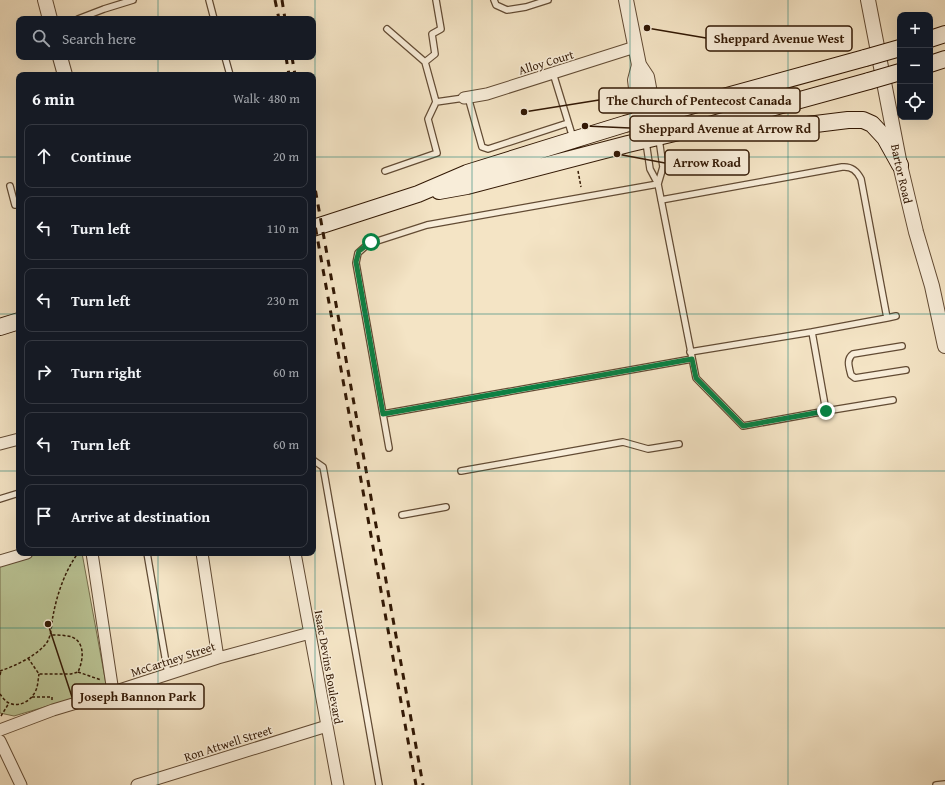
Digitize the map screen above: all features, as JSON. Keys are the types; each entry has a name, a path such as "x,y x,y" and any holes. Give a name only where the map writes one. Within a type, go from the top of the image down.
{"main road":[{"path":"933,38 945,34"},
{"path":"316,227 418,194 467,173 573,140 897,49"},
{"path":"933,63 945,59"},
{"path":"418,194 467,186 712,124 897,73"},
{"path":"712,124 740,124 767,130 848,120 863,120 872,124 886,138 900,165"},
{"path":"0,327 16,322"}],"street":[{"path":"45,0 49,16"},
{"path":"626,0 639,65 635,80 648,118 652,138"},
{"name":"Bartor Road","path":"868,0 900,165 916,232 932,286 945,346"},
{"name":"Alloy Court","path":"466,97 487,94 635,47"},
{"path":"61,60 64,72"},
{"path":"0,444 16,440"},
{"path":"0,561 17,556"},
{"path":"92,556 112,688"},
{"path":"202,556 218,658"},
{"name":"Isaac Devins Boulevard","path":"296,556 338,785"},
{"name":"McCartney Street","path":"0,730 112,688 168,674 218,658 310,633"},
{"name":"Ron Attwell Street","path":"138,785 326,726"},
{"path":"0,741 21,785"}],"lane":[{"path":"86,16 133,0"},
{"path":"209,0 213,16"},
{"path":"425,62 435,54 432,34 441,29 436,0"},
{"path":"494,0 496,5 507,10 526,7 548,0"},
{"path":"385,171 437,153 428,119 436,102 425,62 387,29"},
{"path":"226,60 229,72"},
{"path":"553,73 573,140"},
{"path":"436,102 466,97 482,147 488,148 568,123"},
{"path":"652,138 650,169 658,184 696,378 743,426 893,400"},
{"path":"652,138 663,167 658,184"},
{"path":"661,200 842,167 853,169 858,173 861,179 887,318"},
{"path":"389,448 356,262 358,253 361,249 374,241 427,225 658,184"},
{"path":"10,186 16,205"},
{"path":"383,414 896,316"},
{"path":"812,332 826,411"},
{"path":"902,346 853,354 849,356 848,360 851,375 856,378 906,370"},
{"path":"461,471 623,442 648,449 679,444"},
{"path":"316,462 323,467 324,472 379,785"},
{"path":"0,499 16,494"},
{"path":"402,515 446,507"},
{"path":"148,556 168,674"},
{"path":"936,785 945,784"}],"path":[{"path":"576,165 581,187"},
{"path":"0,675 1,671 28,658 45,644 50,635 52,616 60,590 76,556"},
{"path":"50,635 72,637 79,642 82,648 82,664 78,672"},
{"path":"28,658 39,674 37,690 32,698"},
{"path":"39,674 72,674 78,672 112,688"},
{"path":"0,694 9,703 22,703 32,698 52,698 53,710"},
{"path":"1,716 9,703"}],"green space":[{"path":"25,556 83,556 106,684 102,690 14,716 0,713 0,563"}],"railway":[{"path":"275,0 278,16"},
{"path":"282,0 285,16"},
{"path":"286,60 288,72"},
{"path":"292,60 294,72"},
{"path":"316,194 423,785"},
{"path":"316,231 416,785"}],"place":[{"name":"Sheppard Avenue West","path":"647,28"},
{"name":"The Church of Pentecost Canada","path":"524,112"},
{"name":"Sheppard Avenue at Arrow Rd","path":"585,126"},
{"name":"Arrow Road","path":"617,154"},
{"name":"Joseph Bannon Park","path":"48,624"}],"route":[{"path":"371,242 359,251 356,262 383,414 692,359 696,378 743,426 826,411"}]}
